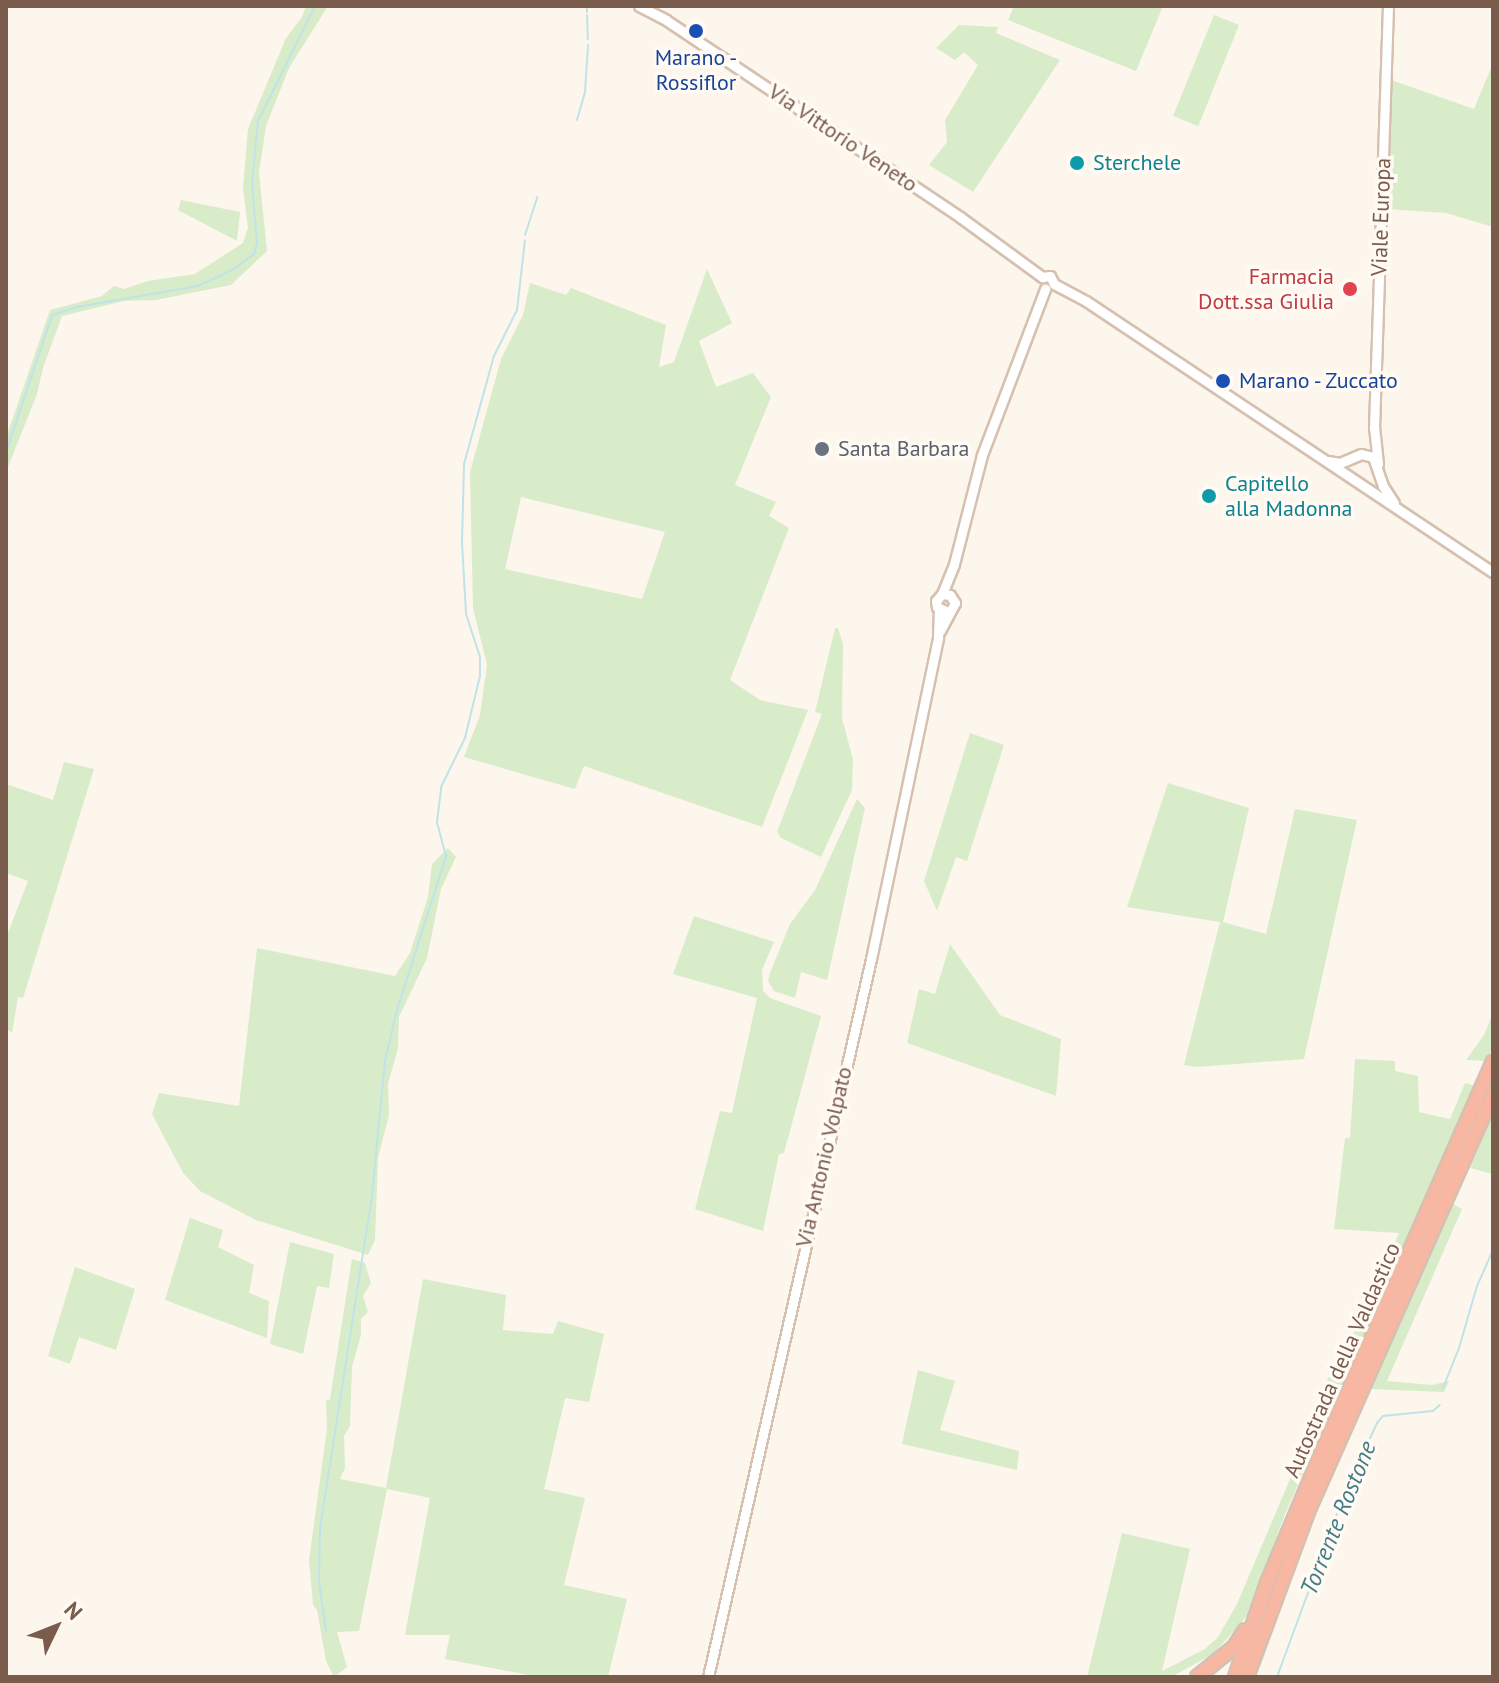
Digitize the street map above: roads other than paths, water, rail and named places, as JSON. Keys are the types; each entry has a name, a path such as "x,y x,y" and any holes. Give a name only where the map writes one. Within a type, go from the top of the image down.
{"highway":[{"name":"Autostrada della Valdastico","path":"1235,1677 1493,1062"},
{"name":"Autostrada della Valdastico","path":"1247,1677 1273,1583 1493,1094"},
{"path":"1197,1677 1234,1647 1273,1583"},
{"path":"1253,1677 1273,1583"}],"street":[{"name":"Via Vittorio Veneto","path":"639,6 666,20 952,211 1042,277 1040,283 1049,286"},
{"name":"Viale Europa","path":"1378,469 1374,428 1388,6"},
{"path":"954,564 954,607 944,611 936,601 954,564 982,455 1049,286 1086,301 1493,572"},
{"name":"Viale Europa","path":"1357,455 1374,428"},
{"path":"1324,460 1340,463 1357,455 1373,457 1399,509"},
{"path":"1357,455 1348,469 1355,480 1369,482 1378,469"},
{"path":"942,594 953,596"},
{"name":"Via Antonio Volpato","path":"708,1677 868,972 944,611"}],"waterway":[{"path":"6,452 52,315 77,307 198,286 232,270 254,254 257,243 252,183 258,121 315,6"},
{"path":"587,6 587,12"},
{"path":"587,15 588,39"},
{"path":"577,120 585,92 588,45"},
{"path":"525,235 537,197"},
{"path":"326,1631 319,1582 320,1528 372,1195 385,1061 397,1010 446,856 437,822 441,787 465,738 480,676 480,657 466,614 462,542 464,464 494,356 517,310 525,240"},
{"name":"Torrente Rostone","path":"1443,1388 1459,1348 1477,1286 1493,1250"},
{"name":"Torrente Rostone","path":"1277,1677 1345,1492 1377,1423 1383,1416 1433,1411 1440,1405"}],"place":[{"name":"Marano - Rossiflor","path":"696,31"},
{"name":"Sterchele","path":"1077,163"},
{"name":"Farmacia Dott.ssa Giulia","path":"1350,289"},
{"name":"Marano - Zuccato","path":"1223,381"},
{"name":"Santa Barbara","path":"822,449"},
{"name":"Capitello alla Madonna","path":"1209,496"}]}
